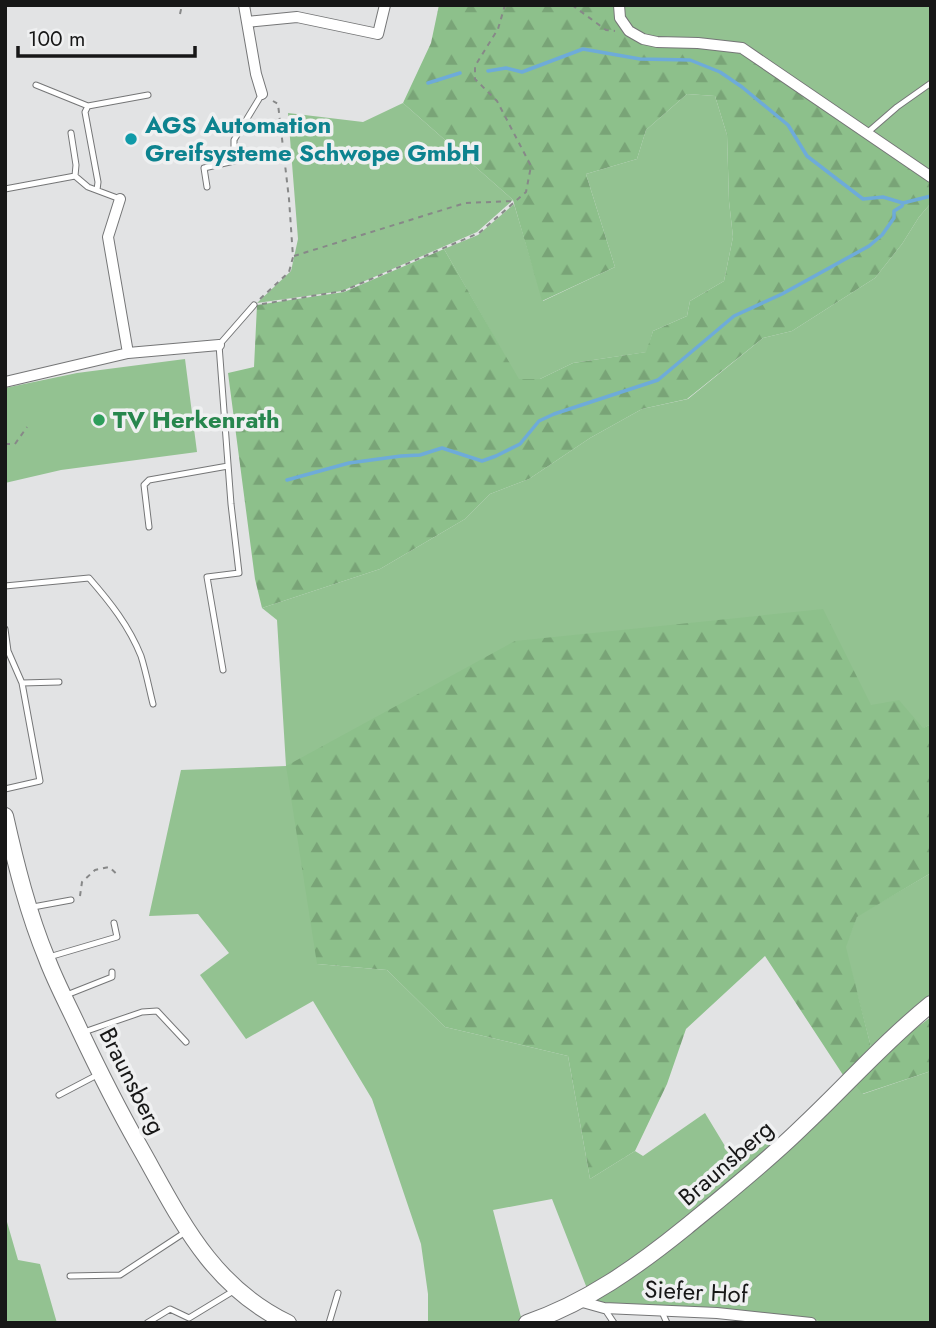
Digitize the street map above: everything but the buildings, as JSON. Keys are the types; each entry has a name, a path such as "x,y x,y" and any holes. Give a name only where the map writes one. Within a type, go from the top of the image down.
{"main road":[{"name":"Braunsberg","path":"5,817 29,908 46,958 99,1073 187,1231 236,1289 288,1323"},
{"name":"Braunsberg","path":"527,1323 548,1321 620,1277 663,1246 752,1173 931,1004"}],"street":[{"path":"244,5 262,94"},
{"path":"247,22 297,18 378,34 385,5"},
{"path":"619,5 620,18 631,33 643,39 742,48 931,177"},
{"path":"120,198 108,237 128,354"},
{"path":"5,382 128,354 219,345"},
{"name":"Siefer Hof","path":"579,1301 604,1308 665,1317 772,1318 811,1323"}],"lane":[{"path":"867,133 931,83"},
{"path":"36,85 88,106 148,95"},
{"path":"207,187 204,168 234,161 234,139 262,94"},
{"path":"88,106 85,112 98,182 97,190"},
{"path":"71,133 76,164 75,176"},
{"path":"75,176 88,187 120,198"},
{"path":"5,189 75,176"},
{"path":"223,670 207,577 239,573 219,345 254,305"},
{"path":"149,527 144,485 146,482 228,466"},
{"path":"5,586 89,578 114,607 132,637 141,658 153,704"},
{"path":"5,629 8,651 23,683 40,781 5,789"},
{"path":"23,683 59,682"},
{"path":"29,908 71,900"},
{"path":"46,958 117,937 114,923"},
{"path":"63,996 112,977 111,972"},
{"path":"81,1032 142,1012 157,1011 186,1042"},
{"path":"59,1095 99,1073"},
{"path":"70,1276 120,1275 187,1231"},
{"path":"147,1323 170,1309 189,1318 236,1289"},
{"path":"329,1323 338,1293"},
{"path":"604,1308 614,1323"}],"path":[{"path":"180,14 182,5"},
{"path":"254,305 343,292 479,233 526,191 531,166 496,101 475,79 475,66 498,29 505,5"},
{"path":"572,5 606,30 631,33"},
{"path":"254,305 289,272 293,257 278,104 262,94"},
{"path":"293,257 465,203 516,201"},
{"path":"5,444 15,444 27,428"},
{"path":"71,900 80,897 82,882 95,870 109,867 118,875"}],"green space":[{"path":"439,5 617,5 628,32 741,50 931,180 931,203 875,278 792,331 763,338 687,399 642,409 590,438 529,479 490,494 465,519 380,569 262,608 255,579 228,373 254,367 257,305 344,292 444,249 519,379 540,379 573,363 646,352 653,331 687,316 690,301 724,281 733,237 727,135 715,96 687,94 646,130 637,159 586,174 615,267 542,301 513,200 403,103 431,43"},
{"path":"621,5 931,5 931,81 867,130 644,37 622,18"},
{"path":"931,85 931,173 870,132"},
{"path":"687,94 715,96 727,135 733,237 724,281 690,301 687,316 653,331 647,352 573,363 540,379 518,379 444,249 478,235 514,204 543,301 615,267 586,174 637,159 646,130"},
{"path":"403,103 513,200 477,232 342,291 257,303 291,271 298,239 288,113 363,122"},
{"path":"931,203 931,724 317,964 387,970 445,1027 568,1056 590,1179 635,1151 643,1156 705,1113 731,1156 759,1135 775,1146 692,1215 588,1291 552,1199 493,1210 522,1321 428,1323 428,1294 421,1244 372,1099 313,1001 246,1039 200,975 229,953 198,914 149,916 181,770 286,766 277,620 262,608 380,569 465,519 490,494 529,479 590,438 642,409 688,399 763,338 792,331 875,278"},
{"name":"TV Herkenrath","path":"185,359 197,452 61,470 5,483 5,388 77,373"},
{"path":"823,609 871,705 899,700 923,728 931,724 931,873 857,917 846,947 872,1051 845,1078 765,956 686,1029 667,1084 635,1151 590,1179 568,1056 445,1027 387,970 317,964 286,766 515,641"},
{"path":"931,873 931,995 872,1051 845,947 857,916"},
{"path":"931,1017 931,1071 862,1094 854,1084"},
{"path":"931,1071 931,1323 834,1323 773,1315 598,1302 595,1299 854,1084 863,1094"},
{"path":"5,1215 18,1260 40,1264 57,1323 5,1323"}],"waterway":[{"path":"488,71 506,68 522,72 583,49 640,59 690,60 720,72 742,87 788,125 807,156 863,199 883,197 903,203"},
{"path":"428,83 460,73"},
{"path":"287,480 349,463 420,455 442,448 482,461 496,456 520,444 539,421 658,380 734,316 782,294 869,246 882,235 894,218 894,211 903,203 931,196"}],"place":[{"name":"AGS Automation Greifsysteme Schwope GmbH","path":"131,139"},
{"name":"TV Herkenrath","path":"99,420"}]}
